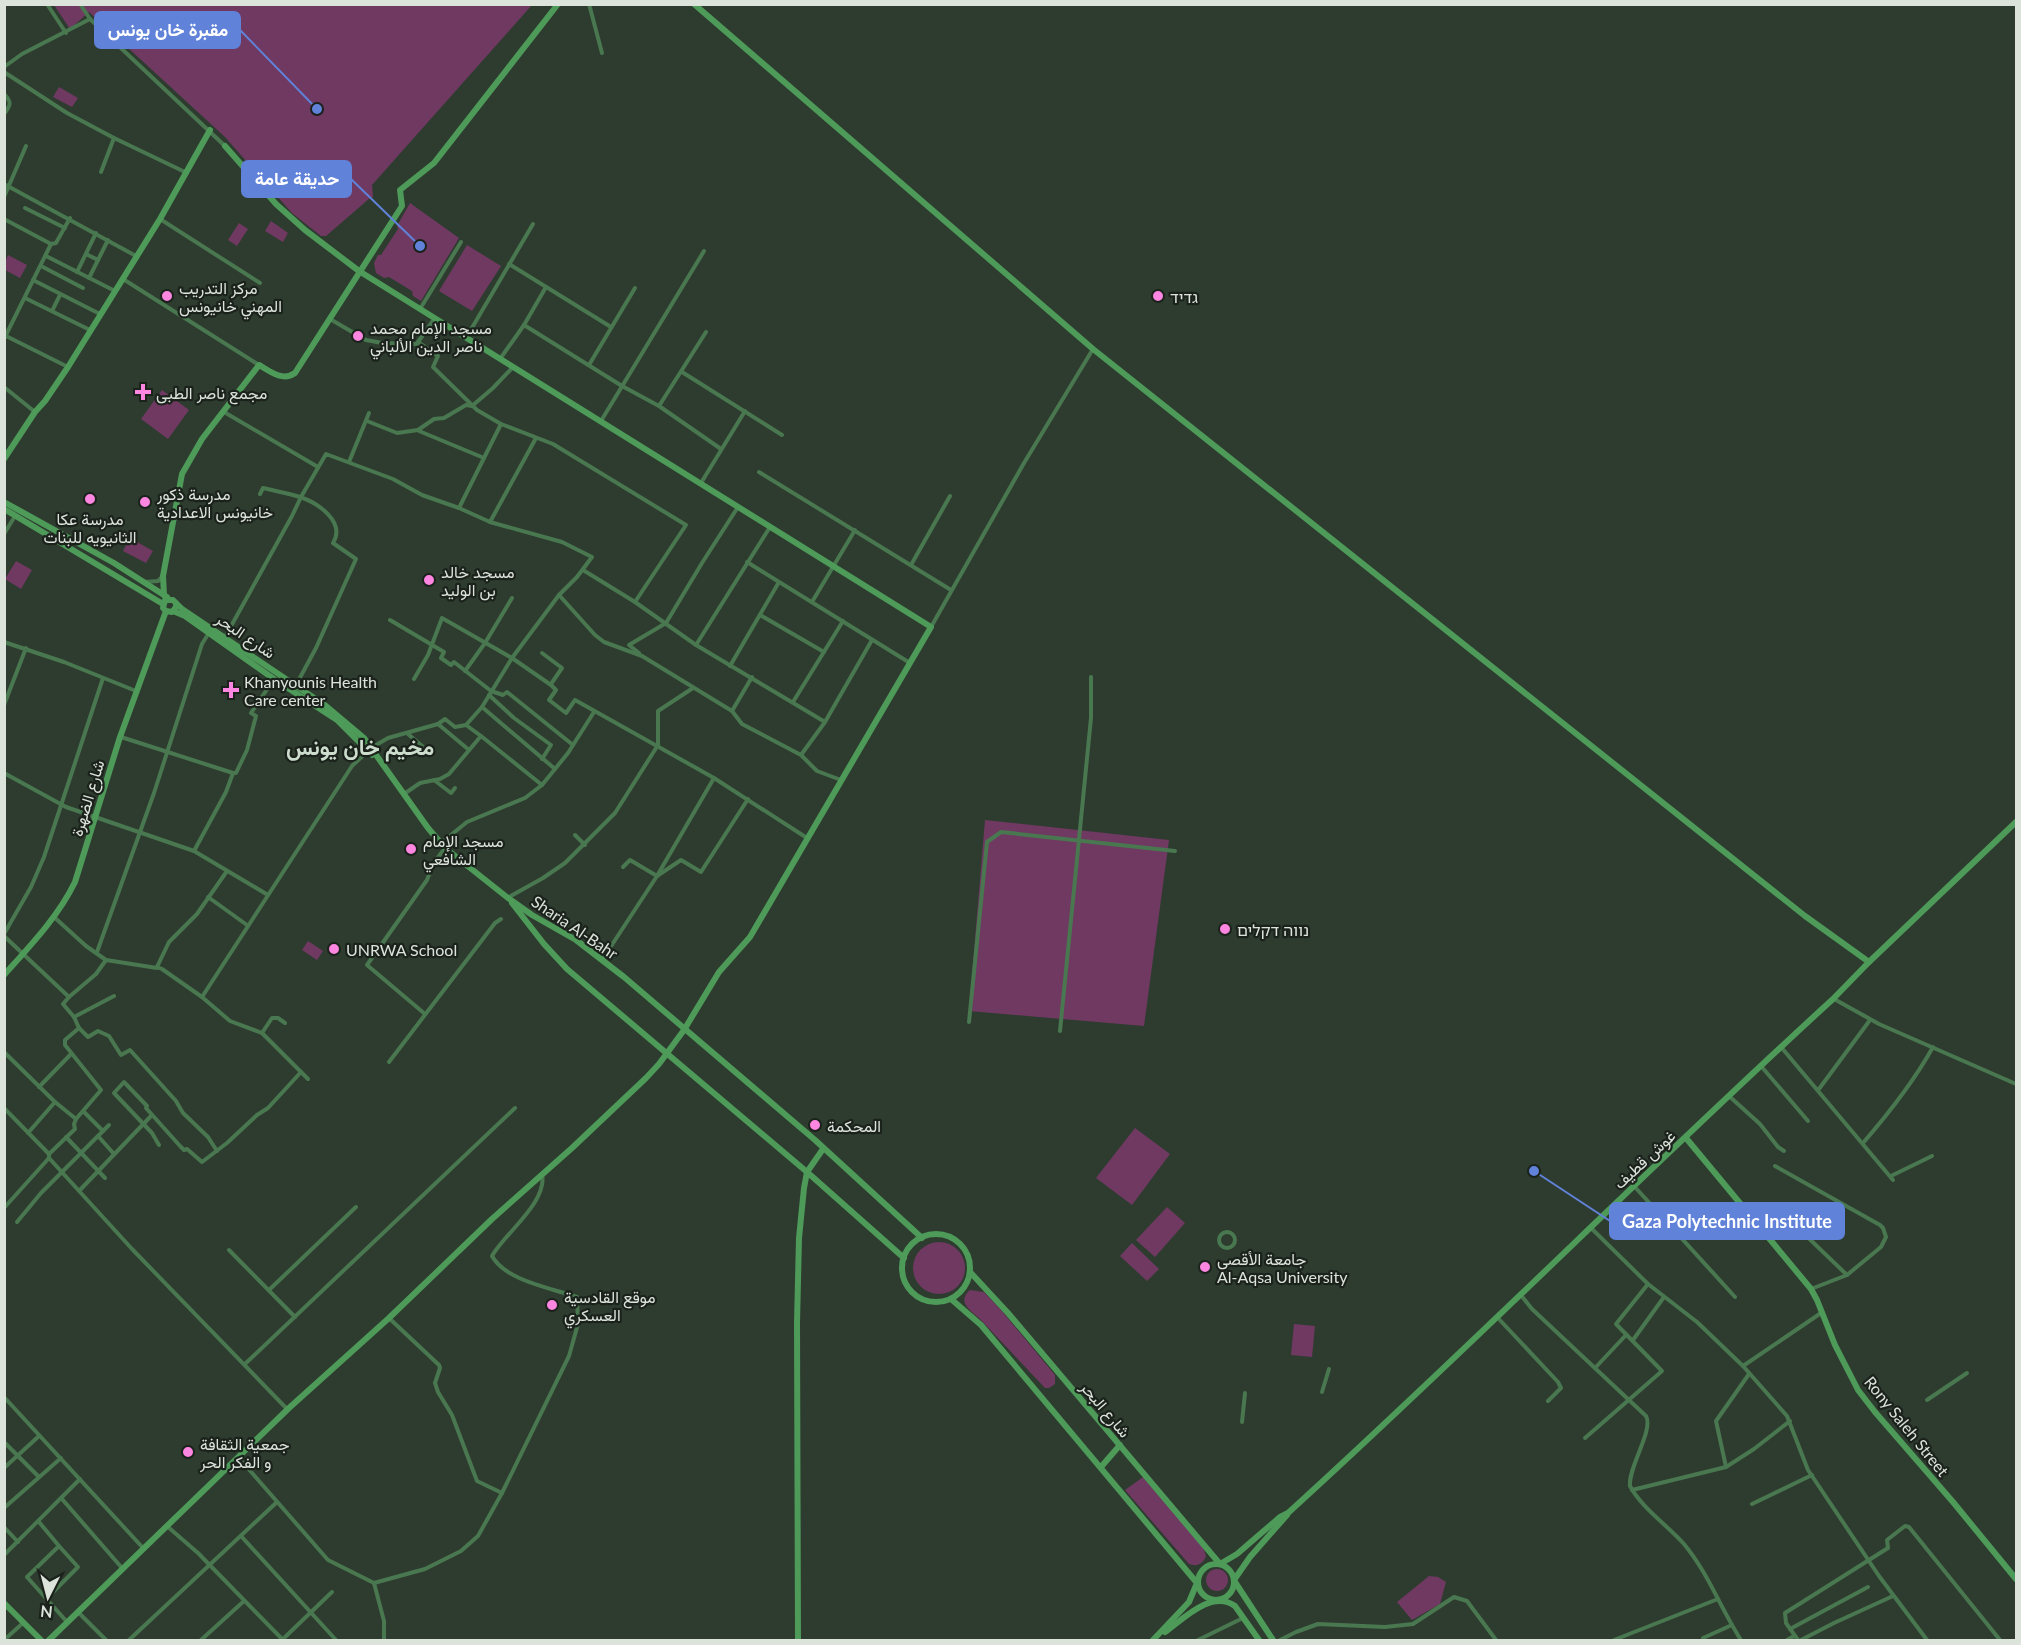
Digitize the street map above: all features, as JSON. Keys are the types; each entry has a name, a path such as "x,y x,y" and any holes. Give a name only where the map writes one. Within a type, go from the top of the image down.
{"street":[{"path":"47,4 66,33"},
{"path":"80,4 90,19 171,97 210,130 276,204 305,230 359,271 931,627"},
{"path":"123,279 259,365 283,377 290,377 295,373 402,206 400,190 434,163 558,4"},
{"path":"589,4 602,53"},
{"path":"694,4 1093,349 1805,916 1869,962"},
{"path":"4,67 22,54 90,19"},
{"path":"4,72 67,113 187,173"},
{"path":"4,94 10,100 11,106 4,114"},
{"path":"4,459 68,368 160,219 210,130"},
{"path":"101,172 114,138"},
{"path":"4,197 7,185 26,146"},
{"path":"7,185 136,256"},
{"path":"25,208 65,228"},
{"path":"4,219 51,244 56,243 70,218"},
{"path":"160,219 260,283"},
{"path":"466,338 533,224"},
{"path":"77,272 96,233"},
{"path":"89,278 108,240"},
{"path":"420,309 461,242"},
{"path":"51,244 5,337 68,368"},
{"path":"600,421 704,251"},
{"path":"86,254 98,260"},
{"path":"46,256 115,291"},
{"path":"509,264 611,327"},
{"path":"41,266 83,288"},
{"path":"33,280 100,314"},
{"path":"500,358 524,325 546,287"},
{"path":"589,365 635,288"},
{"path":"51,311 60,295"},
{"path":"25,298 90,330"},
{"path":"330,319 366,340 417,344 435,318"},
{"path":"524,325 622,386 659,406 721,449"},
{"path":"659,406 706,332"},
{"path":"418,342 438,356 433,366 472,406 501,424 553,444 686,525 635,602"},
{"path":"49,1641 288,1410 638,1085 667,1053 684,1030 719,972 750,938 1093,349"},
{"path":"163,604 167,597 163,576 182,474 192,454 259,365"},
{"path":"472,406 513,367"},
{"path":"682,372 782,435"},
{"path":"4,387 35,412"},
{"path":"367,421 397,433 418,430 434,419 444,418 466,405 472,406"},
{"path":"223,411 318,467"},
{"path":"700,484 745,411"},
{"path":"349,462 369,413"},
{"path":"459,508 501,424"},
{"path":"418,430 484,458"},
{"path":"490,522 536,438"},
{"path":"202,997 352,766 388,738 438,724 445,719 455,727 466,725 482,707 512,658 559,595 584,570 592,557 553,540 490,522 422,495 393,479 326,454 225,638"},
{"path":"759,472 951,590"},
{"path":"260,494 263,488 301,497 331,516 337,533 333,543 356,559 316,648 296,685"},
{"path":"911,565 950,496"},
{"path":"4,502 167,597"},
{"path":"738,507 666,623 628,645 732,711 742,724 801,755 817,771 841,780"},
{"path":"4,508 163,604 163,608 172,608"},
{"path":"4,534 15,515"},
{"path":"696,645 770,527"},
{"path":"812,602 855,530"},
{"path":"747,562 911,663"},
{"path":"584,570 696,645 825,722"},
{"path":"143,582 158,581 163,576"},
{"path":"730,666 779,582"},
{"path":"559,595 604,642 642,656"},
{"name":"شارع البحر","path":"167,597 172,608 276,676 296,685 352,726 443,846 508,898"},
{"path":"465,671 512,598"},
{"name":"شارع الضهرة","path":"4,975 54,917 75,882 136,691 172,608"},
{"path":"760,615 824,652"},
{"path":"414,679 428,655 442,618 512,658 551,684 556,690 549,700 566,712 575,700 714,778 807,838"},
{"path":"390,620 444,652 441,658 451,665 454,662 490,693 514,718 551,745 542,759"},
{"path":"793,702 843,621"},
{"path":"97,952 140,832 202,644 210,631"},
{"name":"شارع البحر","path":"210,631 225,638 337,720 370,750"},
{"path":"801,755 825,722 872,640"},
{"path":"4,642 26,648 136,691"},
{"path":"4,705 26,648"},
{"path":"542,653 562,668 551,684"},
{"path":"194,851 226,792 233,773 236,773 242,765 256,716 251,713 276,676"},
{"path":"1060,1031 1091,718 1091,676"},
{"path":"732,711 752,677"},
{"path":"69,997 4,935 31,887 44,856 103,678"},
{"path":"508,898 565,863 615,813 658,746 658,711 693,688"},
{"path":"490,693 503,695 507,692 573,745"},
{"path":"482,707 555,769"},
{"path":"425,1014 367,965 427,880 443,846 467,822 525,798 542,785 573,745 594,712"},
{"path":"438,724 469,750"},
{"path":"466,725 542,785"},
{"path":"408,734 428,751"},
{"path":"403,794 420,783 449,774 481,736"},
{"path":"120,737 233,773"},
{"path":"4,773 52,798 60,805 194,851 268,895"},
{"path":"602,960 657,876 714,778"},
{"path":"433,780 451,793 455,788"},
{"path":"657,876 681,860 701,872 748,800"},
{"name":"غوش قطيف","path":"1220,1564 1237,1554 1288,1513 1382,1428 2016,822"},
{"path":"969,1023 987,842 1001,832 1175,851"},
{"path":"575,835 585,845"},
{"path":"623,867 630,860 657,876"},
{"path":"157,967 169,942 197,914 227,871"},
{"path":"208,897 248,925"},
{"name":"Sharia Al-Bahr","path":"508,898 532,915 576,940 624,977 824,1149 922,1238"},
{"name":"Sharia Al-Bahr","path":"508,898 554,957 807,1172 904,1258"},
{"path":"54,917 86,946 106,960 157,967 202,997 230,1021 262,1033 308,1079"},
{"path":"388,1062 495,922 501,919"},
{"path":"106,960 96,974 63,1004 88,1037 98,1031 109,1036 121,1055 130,1050 176,1101 183,1113 208,1137 217,1151"},
{"path":"74,1017 114,996"},
{"path":"1833,999 1870,1020 2016,1084"},
{"path":"262,1033 272,1018 278,1018 285,1023"},
{"path":"1818,1089 1870,1020"},
{"path":"4,1208 75,1129 76,1119 102,1090 65,1045 65,1040 79,1028"},
{"path":"1780,1047 1892,1178 1932,1156"},
{"path":"1863,1143 1893,1109 1933,1047"},
{"path":"4,1052 55,1102 76,1119"},
{"path":"39,1087 71,1054"},
{"path":"1760,1066 1808,1121"},
{"path":"159,1145 152,1133 114,1092 124,1082 147,1106 151,1116 184,1150 188,1149 202,1162 256,1115 268,1108 301,1072"},
{"path":"1729,1095 1784,1151"},
{"path":"28,1133 55,1102"},
{"path":"4,1108 132,1249 288,1410"},
{"path":"246,1363 515,1108"},
{"path":"84,1112 103,1131"},
{"path":"80,1190 151,1116"},
{"path":"17,1222 62,1171 109,1125"},
{"path":"98,1136 114,1154"},
{"path":"66,1137 105,1178"},
{"name":"Rony Saleh Street","path":"1686,1138 1811,1289 1842,1361 1868,1404 2016,1579"},
{"path":"798,1641 797,1323 800,1226 807,1172 824,1149"},
{"path":"1775,1166 1883,1228 1886,1237 1881,1247 1847,1275 1811,1289"},
{"path":"239,1458 328,1560 374,1583 425,1569 461,1551 478,1536 569,1356 578,1324 577,1297 514,1276 502,1269 492,1256 538,1198 543,1181 542,1174"},
{"path":"1634,1186 1736,1297"},
{"path":"1774,1205 1847,1275"},
{"path":"269,1290 356,1207"},
{"path":"1591,1227 1648,1284 1697,1322 1743,1366 1790,1421 1802,1458 1812,1475 1868,1560 1927,1641"},
{"path":"1225,1232 1234,1237 1234,1245 1229,1248 1221,1246 1219,1242 1220,1235 1225,1232"},
{"path":"932,1235 951,1238 966,1252 970,1262 967,1283 961,1292 951,1299 929,1302 919,1298 904,1280 902,1269 904,1258 908,1250 922,1238 932,1235"},
{"path":"230,1250 295,1317"},
{"name":"شارع البحر","path":"970,1272 1008,1312 1220,1564"},
{"path":"1585,1438 1662,1371 1616,1324 1648,1284"},
{"path":"1520,1294 1532,1309 1630,1400 1649,1422 1630,1478 1632,1490 1684,1545 1708,1580 1741,1641"},
{"path":"1633,1340 1664,1297"},
{"path":"951,1299 981,1325 1197,1583 1202,1594 1206,1598 1229,1602 1259,1641"},
{"path":"1743,1366 1822,1313"},
{"path":"1496,1317 1558,1382 1561,1388 1548,1401"},
{"path":"389,1318 439,1365 435,1383 452,1415 477,1481 502,1492"},
{"path":"1595,1368 1626,1335"},
{"path":"1322,1392 1329,1369"},
{"path":"1927,1400 1968,1373"},
{"path":"1726,1467 1716,1421 1749,1374"},
{"path":"1242,1422 1245,1393"},
{"path":"4,1397 144,1549"},
{"path":"1632,1490 1726,1467 1790,1421"},
{"path":"4,1468 39,1436"},
{"path":"4,1442 38,1476"},
{"path":"1101,1467 1120,1446"},
{"path":"4,1508 61,1458"},
{"path":"1752,1504 1812,1475"},
{"path":"4,1555 80,1479"},
{"path":"62,1499 123,1569"},
{"path":"129,1641 278,1502"},
{"name":"غوش قطيف","path":"1234,1581 1245,1563 1282,1523 1288,1513"},
{"path":"39,1522 78,1568 47,1598"},
{"path":"1893,1596 1799,1641 1786,1623 1785,1613 1888,1548 1887,1540 1905,1526 1909,1527 2000,1641"},
{"path":"4,1527 18,1542"},
{"path":"168,1527 210,1565 283,1640 332,1592"},
{"path":"241,1536 336,1641"},
{"path":"59,1546 27,1577 69,1623"},
{"path":"1154,1641 1189,1602 1200,1572 1215,1564 1229,1569 1234,1581 1273,1641"},
{"path":"1154,1641 1193,1610 1225,1599 1231,1593 1234,1581"},
{"path":"374,1583 384,1621 384,1641"},
{"path":"1790,1629 1868,1587"},
{"path":"1280,1641 1318,1624 1385,1627 1413,1624 1454,1597 1472,1605 1496,1641"},
{"path":"1614,1641 1718,1599"},
{"path":"201,1641 244,1600"},
{"path":"4,1603 41,1641"},
{"path":"79,1613 106,1641"},
{"path":"1198,1641 1243,1618"},
{"path":"4,1640 23,1623"},
{"path":"1704,1641 1703,1638 1732,1625"},
{"path":"1787,1641 1794,1636"}],"shaded area":[{"path":"54,5 532,5 372,185 373,197 326,236 321,236 292,213 225,137 89,12 70,29"},
{"path":"59,87 78,98 72,107 53,97"},
{"path":"410,203 459,238 421,301 413,296 412,291 389,277 384,278 376,273 374,263 398,229 397,226"},
{"path":"271,221 288,233 283,242 265,231"},
{"path":"239,223 248,229 237,246 228,240"},
{"path":"467,245 501,266 472,311 439,291"},
{"path":"8,255 27,265 20,278 5,270"},
{"path":"162,390 189,410 168,439 141,419"},
{"path":"130,538 153,551 146,563 123,551"},
{"path":"16,561 32,570 21,589 5,579"},
{"path":"985,820 1169,840 1144,1026 969,1011"},
{"path":"308,941 323,951 317,960 302,950"},
{"path":"1135,1128 1170,1154 1132,1205 1096,1178"},
{"path":"1167,1207 1185,1223 1155,1257 1136,1240"},
{"path":"934,1242 944,1242 953,1246 961,1254 965,1268 961,1282 953,1290 944,1294 934,1294 925,1290 917,1282 913,1273 913,1263 917,1254 925,1246"},
{"path":"1132,1243 1159,1269 1147,1281 1120,1256"},
{"path":"970,1290 984,1292 1001,1310 1055,1375 1055,1384 1045,1388 968,1309 964,1302"},
{"path":"1294,1324 1315,1326 1312,1357 1291,1355"},
{"path":"1143,1477 1203,1547 1206,1556 1201,1563 1189,1564 1125,1490"},
{"path":"1217,1569 1225,1572 1228,1580 1225,1588 1217,1591 1209,1588 1206,1580 1209,1572"},
{"path":"1429,1576 1438,1577 1446,1582 1440,1604 1412,1620 1397,1602"}],"place":[{"name":"مقبرة خان يونس","path":"317,109"},
{"name":"حديقة عامة","path":"420,246"},
{"name":"مركز التدريب المهني خانيونس","path":"167,296"},
{"name":"גדיד","path":"1158,296"},
{"name":"مسجد الإمام محمد ناصر الدين الألباني","path":"358,336"},
{"name":"مجمع ناصر الطبى","path":"143,392"},
{"name":"مدرسة عكا الثانيويه للبنات","path":"90,499"},
{"name":"مدرسة ذكور خانيونس الاعدادية","path":"145,502"},
{"name":"مسجد خالد بن الوليد","path":"429,580"},
{"name":"Khanyounis Health Care center","path":"231,690"},
{"name":"مسجد الإمام الشافعي","path":"411,849"},
{"name":"נווה דקלים","path":"1225,929"},
{"name":"UNRWA School","path":"334,949"},
{"name":"المحكمة","path":"815,1125"},
{"name":"Gaza Polytechnic Institute","path":"1534,1171"},
{"name":"جامعة الأقصى Al-Aqsa University","path":"1205,1267"},
{"name":"موقع القادسية العسكري","path":"552,1305"},
{"name":"جمعية الثقافة و الفكر الحر","path":"188,1452"}],"district":[{"name":"مخيم خان يونس","path":"360,746"}]}
